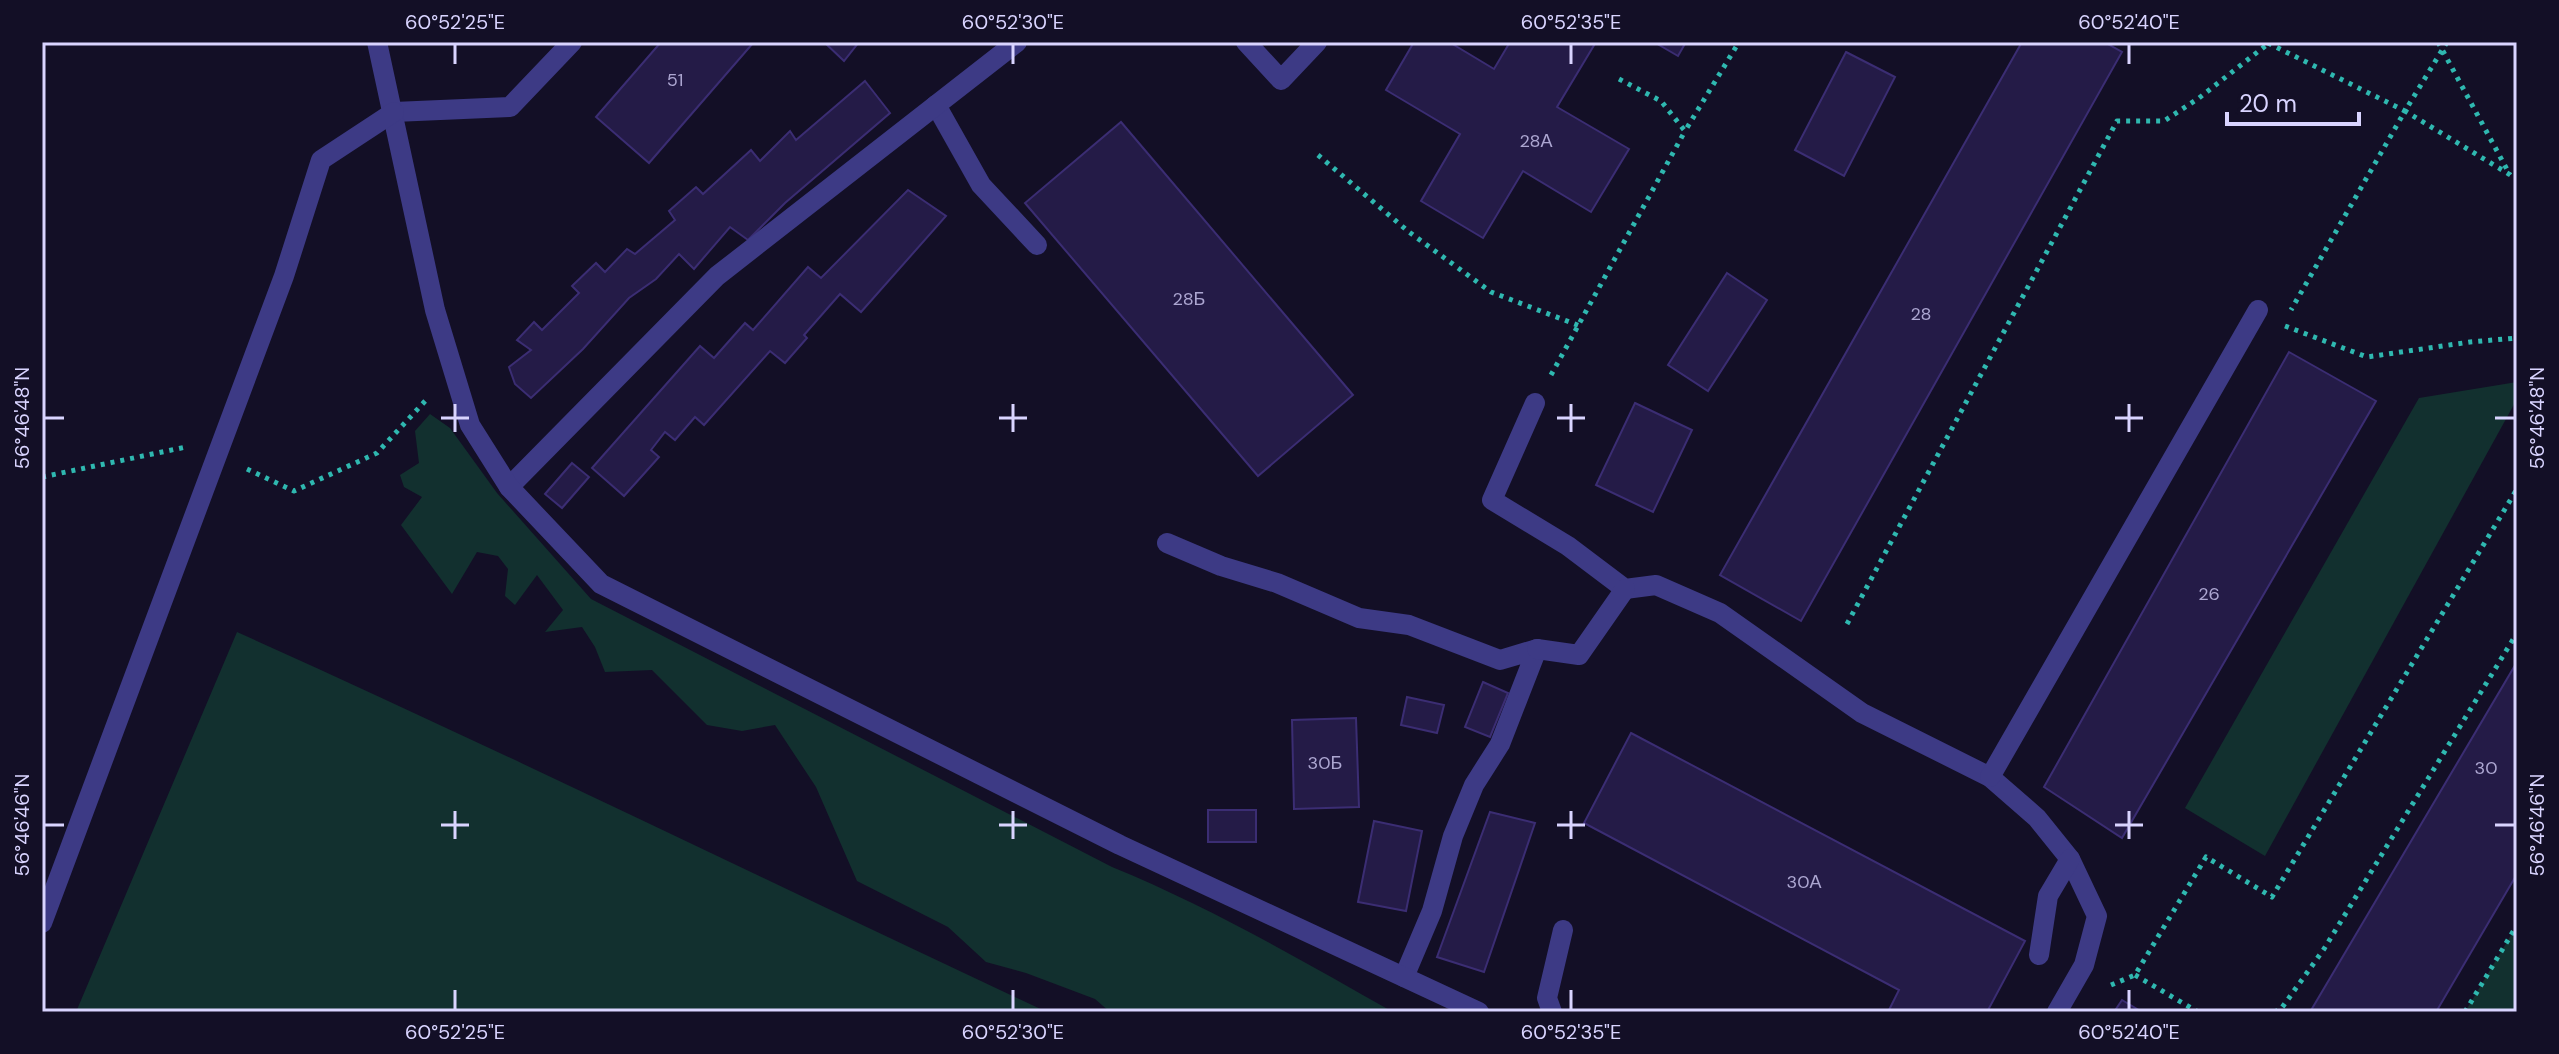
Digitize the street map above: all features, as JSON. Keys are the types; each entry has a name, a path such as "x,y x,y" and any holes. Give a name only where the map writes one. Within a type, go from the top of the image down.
{"street":[{"path":"377,42 435,310 470,425 509,487 601,584 1120,845 1479,1012"},
{"path":"42,923 284,276 321,160 394,112 510,107 572,42"},
{"path":"509,487 717,276 1017,42"},
{"path":"1246,42 1281,80 1317,42"},
{"path":"936,105 981,185 1037,245"},
{"path":"1990,777 2258,310"},
{"path":"1535,403 1492,500 1568,546 1625,589 1656,585 1720,613 1862,713 1990,777 2037,818 2070,859 2097,916 2084,965 2057,1012"},
{"path":"1167,543 1221,566 1277,583 1359,618 1409,625 1500,660 1537,649 1579,655 1625,589"},
{"path":"1404,977 1432,911 1453,836 1474,785 1500,744 1537,649"},
{"path":"2039,955 2048,896 2070,859"},
{"path":"1552,1012 1547,998 1563,930"}],"path":[{"path":"1535,403 1685,131 1739,42"},
{"path":"2438,42 2510,175"},
{"path":"2447,42 2283,325 2367,357 2517,338"},
{"path":"1847,624 2117,121 2164,121 2199,98 2267,43 2405,111 2517,179"},
{"path":"1619,79 1661,101 1685,131"},
{"path":"1318,155 1409,232 1491,292 1580,326"},
{"path":"42,477 194,445 294,491 377,453 426,398 470,425"},
{"path":"2099,990 2135,975 2206,857 2272,897 2517,489"},
{"path":"2274,1012 2281,1009 2324,949 2517,633"},
{"path":"2465,1012 2517,925"},
{"path":"2135,975 2198,1012"}],"green space":[{"path":"2517,382 2517,399 2265,856 2185,808 2419,398"},
{"path":"430,414 450,428 497,493 591,599 1112,867 1220,917 1393,1012 1110,1012 1095,999 1026,973 986,962 948,927 857,881 816,787 775,725 742,731 707,725 652,670 605,672 595,647 582,627 545,632 563,610 537,575 515,605 505,596 508,569 498,556 477,552 452,594 401,525 422,497 404,487 400,475 419,463 415,431"},
{"path":"237,632 542,773 1047,1012 76,1012"},
{"path":"2517,925 2517,1012 2465,1012"}],"building":[{"path":"661,42 754,42 649,163 596,117"},
{"path":"824,42 859,42 844,61"},
{"path":"1414,42 1449,42 1494,69 1510,42 1596,42 1557,107 1629,149 1591,212 1523,171 1483,238 1421,201 1460,134 1386,90"},
{"path":"1654,42 1686,42 1678,56"},
{"path":"2022,42 2104,42 2122,52 1801,621 1720,575"},
{"path":"1846,52 1895,77 1844,176 1795,150"},
{"path":"865,81 890,113 785,203 748,240 730,227 694,269 679,254 656,279 629,298 583,349 531,398 515,384 509,367 531,350 517,340 534,322 542,330 579,293 572,286 596,263 605,272 627,249 635,254 675,220 669,211 696,187 703,194 751,150 760,161 790,131 796,140"},
{"path":"1121,122 1353,395 1258,476 1025,203"},
{"path":"908,190 946,216 861,312 840,294 804,335 807,338 785,363 770,351 704,425 695,417 675,440 665,432 651,450 659,457 624,496 592,468 700,346 714,358 745,323 753,330 808,267 821,278"},
{"path":"1727,273 1767,300 1708,391 1668,365"},
{"path":"2289,352 2376,401 2122,838 2044,787"},
{"path":"1635,403 1692,430 1653,512 1596,485"},
{"path":"572,463 589,477 562,508 545,494"},
{"path":"2517,662 2517,874 2436,1012 2310,1012"},
{"path":"1483,682 1508,693 1490,737 1465,727"},
{"path":"1407,697 1444,705 1437,733 1401,725"},
{"path":"1356,718 1359,807 1294,809 1292,720"},
{"path":"1631,733 2025,941 1987,1012 1888,1012 1899,990 1584,823"},
{"path":"1208,810 1256,810 1256,842 1208,842"},
{"path":"1490,812 1535,823 1484,972 1437,957"},
{"path":"1374,821 1422,831 1406,911 1358,902"},
{"path":"2122,1000 2142,1012 2114,1012"}]}
